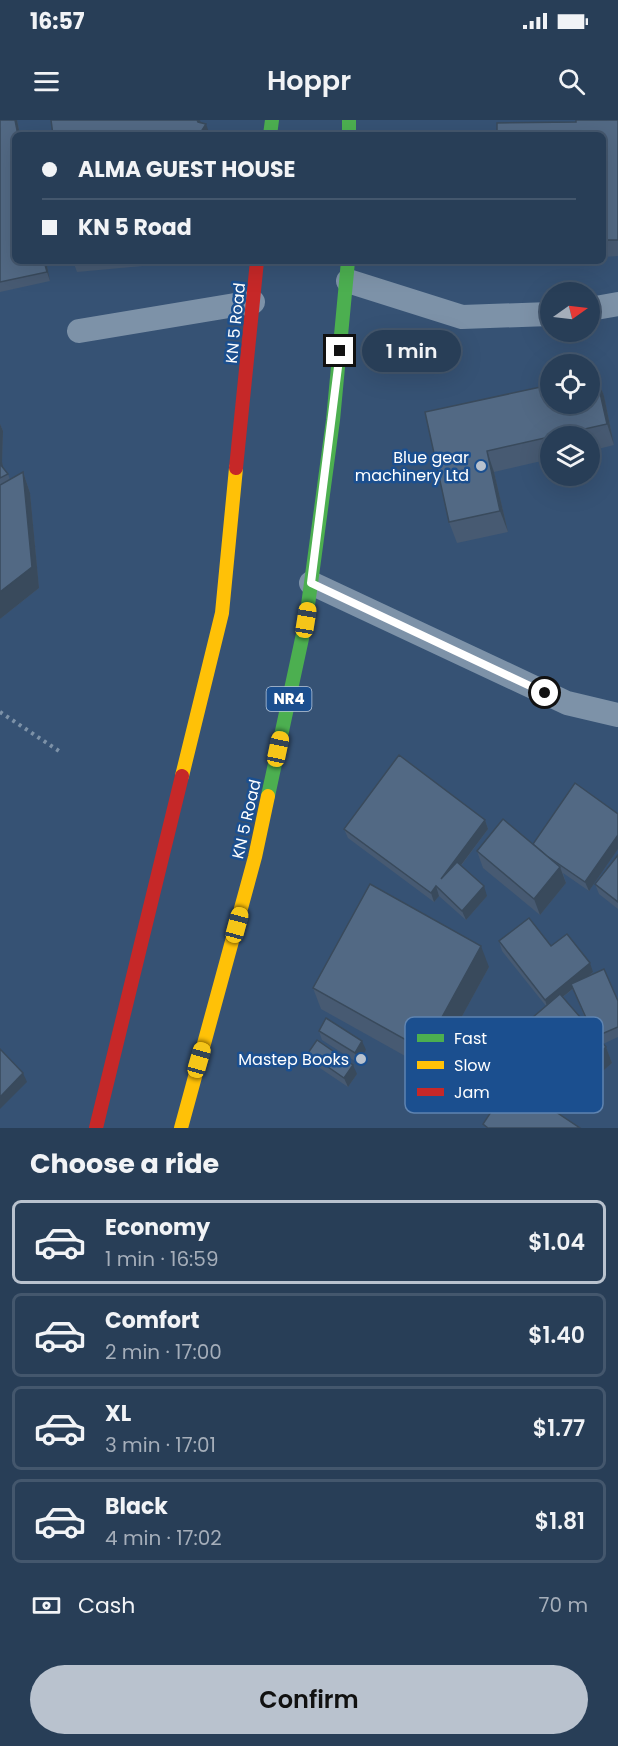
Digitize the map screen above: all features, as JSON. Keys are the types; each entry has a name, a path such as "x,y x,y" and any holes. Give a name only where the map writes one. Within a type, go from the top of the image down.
{"highway":[{"name":"KN 5 Road","path":"96,1128 222,613 257,264"},
{"name":"KN 5 Road","path":"181,1128 255,857 311,583 333,420 348,271"}],"lane":[{"path":"348,271 462,317 540,314"},
{"path":"79,331 253,302"},
{"path":"600,307 618,304"},
{"path":"311,583 567,703 618,715"}],"path":[{"path":"0,712 59,751"}],"building":[{"path":"0,120 15,120 17,132 12,132 12,264 45,264 47,272 0,282"},
{"path":"51,120 197,120 206,124 201,132 53,132"},
{"path":"576,120 618,120 618,240 606,240 606,132 497,132 497,123 576,122"},
{"name":"Blue gear machinery Ltd","path":"540,387 540,414 600,414 600,393 607,424 540,426 540,439 487,451 500,511 449,522 425,412"},
{"path":"0,464 8,474 0,478"},
{"path":"23,472 32,567 0,592 0,485"},
{"path":"399,755 485,820 441,879 457,862 484,886 462,911 436,886 431,893 344,829"},
{"path":"575,783 618,814 618,835 585,882 533,844"},
{"path":"503,819 560,867 534,899 477,851"},
{"path":"618,855 618,902 595,884"},
{"path":"370,884 481,946 442,1017 405,1017 405,1039 313,988"},
{"path":"529,918 551,946 567,934 590,963 545,1000 499,941"},
{"path":"604,969 618,1001 618,1027 603,1033 603,1017 586,1017 571,984"},
{"path":"560,994 580,1017 533,1017"},
{"path":"326,1018 362,1041 355,1053 319,1031"},
{"path":"317,1040 353,1065 344,1078 308,1053"},
{"path":"0,1049 23,1073 0,1097"},
{"path":"490,1113 558,1113 580,1128 488,1128 483,1124"}],"traffic: fast":[{"path":"270,132 272,120"},
{"path":"349,120 349,132"},
{"path":"268,796 306,620 333,420 348,264"}],"traffic: slow":[{"path":"182,776 222,613 236,468"},
{"path":"181,1128 255,857 268,796"}],"traffic: jam":[{"path":"236,468 257,264"},
{"path":"96,1128 182,776"}],"place":[{"name":"Blue gear machinery Ltd","path":"481,466"},
{"name":"Mastep Books","path":"361,1059"}],"route":[{"path":"340,351 311,583 545,693"}]}
